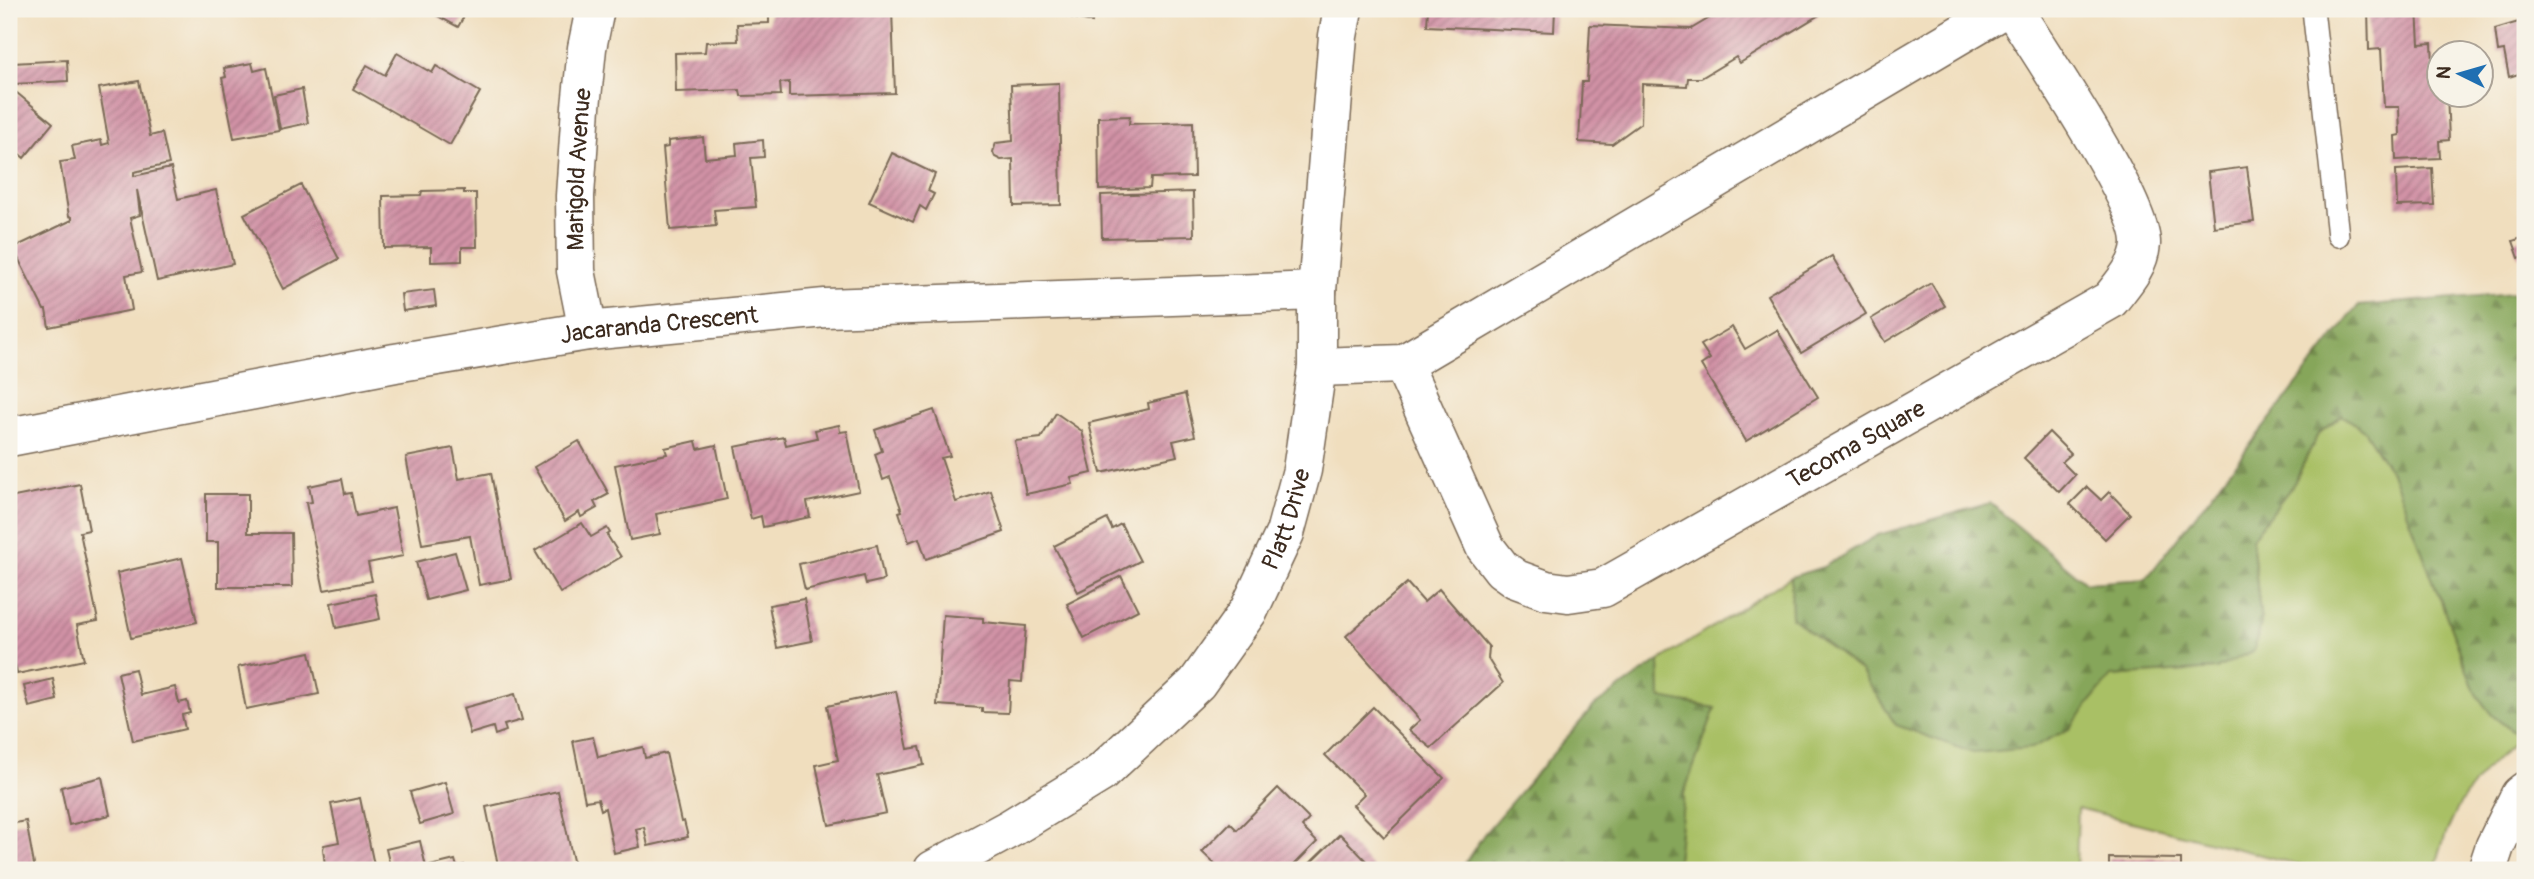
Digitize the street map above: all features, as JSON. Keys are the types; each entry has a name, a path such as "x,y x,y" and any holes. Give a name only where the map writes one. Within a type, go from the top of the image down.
{"street":[{"name":"Marigold Avenue","path":"588,331 576,271 575,195 587,48 595,9"},
{"name":"Platt Drive","path":"933,870 1011,828 1101,773 1196,683 1249,610 1284,533 1302,470 1317,367 1317,292 1338,36 1343,9"},
{"path":"1317,367 1403,364 2003,9"},
{"name":"Tecoma Square","path":"1403,364 1485,547 1502,569 1516,579 1546,590 1568,593 1603,589 2110,300 2135,267 2141,243 2132,208 2107,162 2013,9"},
{"name":"Jacaranda Crescent","path":"9,437 395,363 588,331 825,308 1317,292"},
{"path":"2487,870 2495,846 2520,795 2525,791"}],"lane":[{"path":"2313,9 2338,236"}],"green space":[{"path":"2525,292 2525,735 2521,738 2492,715 2476,694 2394,477 2364,430 2342,415 2318,434 2294,483 2252,538 2261,623 2254,650 2216,669 2111,676 2069,729 2032,748 1973,753 1896,725 1861,671 1792,618 1791,577 1823,567 1878,535 1990,503 2086,583 2146,579 2358,306"},
{"path":"2342,415 2364,430 2394,477 2476,694 2492,715 2521,738 2489,766 2465,796 2448,830 2435,870 2320,870 2078,808 2076,870 1676,870 1684,793 1715,708 1660,698 1659,661 1791,577 1792,618 1861,671 1896,725 2069,729 2111,676 2216,669 2261,623 2252,538 2294,483 2318,434"},
{"path":"1659,661 1660,698 1715,708 1684,793 1676,870 1463,870 1484,834 1594,706"}],"building":[{"path":"425,9 476,9 473,14 467,11 458,27"},
{"path":"769,9 892,10 895,93 789,96 789,82 780,83 781,95 741,96 740,90 676,92 675,53 705,52 706,42 738,41 737,24 769,23"},
{"path":"1036,9 1094,9 1092,22"},
{"path":"1428,9 1555,9 1554,32 1427,26"},
{"path":"1725,9 1816,9 1819,15 1740,63 1736,57 1701,78 1688,78 1687,86 1642,84 1641,123 1612,144 1579,142 1582,82 1587,82 1590,25 1691,29"},
{"path":"2368,9 2417,9 2419,44 2426,43 2426,108 2448,108 2449,140 2439,141 2440,158 2396,160 2395,136 2400,135 2399,107 2384,107 2381,49 2369,50"},
{"path":"2525,20 2525,72 2509,77 2504,51 2498,52 2495,29"},
{"path":"397,53 432,73 436,66 480,92 450,145 353,89 367,65 385,75"},
{"path":"67,60 68,81 14,84 13,63"},
{"path":"252,63 254,71 266,68 279,130 234,138 222,78 226,77 224,68"},
{"path":"139,81 150,136 162,133 169,164 134,172 134,176 171,168 178,199 216,190 233,264 157,281 137,190 140,215 130,218 142,272 126,275 132,310 49,327 46,310 13,248 72,220 69,216 60,162 75,160 72,146 101,140 102,145 109,143 99,88"},
{"path":"1059,83 1061,205 1014,206 1013,159 1001,160 995,157 993,152 996,143 1013,141 1011,85"},
{"path":"302,89 308,123 280,129 274,95"},
{"path":"17,93 53,123 24,158 9,145 9,103"},
{"path":"1130,116 1129,124 1193,122 1194,177 1151,178 1150,188 1099,190 1098,117"},
{"path":"703,137 705,158 737,155 736,143 763,140 764,157 751,158 756,207 714,210 716,226 670,230 663,148 668,147 668,141"},
{"path":"892,153 935,174 928,191 934,194 926,210 920,206 913,222 869,202"},
{"path":"2247,167 2254,222 2214,227 2208,172"},
{"path":"2432,168 2434,205 2397,206 2396,170"},
{"path":"301,185 339,259 283,289 244,214"},
{"path":"464,190 464,193 476,193 477,247 462,247 462,261 431,262 431,247 384,248 383,196 421,195 422,191"},
{"path":"1193,192 1194,236 1102,238 1101,195"},
{"path":"2525,237 2525,256 2519,258 2513,241"},
{"path":"1832,256 1866,314 1801,353 1767,295"},
{"path":"1931,283 1945,306 1885,342 1871,319"},
{"path":"434,290 436,306 403,311 401,294"},
{"path":"1732,327 1745,349 1777,330 1818,397 1746,441 1701,365 1710,359 1701,345"},
{"path":"1185,394 1195,436 1173,441 1177,456 1101,473 1089,423 1149,409 1148,403"},
{"path":"934,410 950,456 941,458 956,502 991,491 1004,532 926,559 919,538 909,542 890,477 883,480 875,454 882,451 875,430"},
{"path":"1056,413 1082,431 1092,473 1071,478 1073,484 1026,494 1015,441 1041,438"},
{"path":"839,425 840,432 847,431 859,491 807,502 810,517 763,527 761,516 751,519 735,447 784,437 786,445 817,438 815,430"},
{"path":"2049,432 2071,454 2062,462 2075,475 2059,492 2024,458"},
{"path":"579,441 609,494 594,502 597,508 581,517 579,512 565,521 534,467"},
{"path":"696,441 698,449 716,445 727,499 656,514 660,534 630,540 615,465 667,454 665,448"},
{"path":"453,448 459,479 491,473 511,579 479,585 470,536 422,544 406,457"},
{"path":"342,479 345,494 351,493 356,516 394,508 403,556 368,563 372,581 324,590 306,503 312,502 309,486"},
{"path":"80,484 89,530 80,532 98,621 77,625 84,660 17,674 9,634 9,498"},
{"path":"2087,487 2101,500 2109,492 2130,514 2105,539 2070,504"},
{"path":"206,494 248,494 248,533 291,533 292,587 218,587 218,542 206,542"},
{"path":"1107,519 1112,529 1121,524 1140,561 1078,592 1054,546"},
{"path":"582,523 591,537 607,528 610,533 607,535 621,557 560,593 535,551"},
{"path":"877,545 884,580 866,584 864,576 805,590 799,564"},
{"path":"455,552 466,590 426,600 416,562"},
{"path":"182,558 197,622 131,638 117,573"},
{"path":"1121,576 1138,610 1084,638 1067,604"},
{"path":"1407,583 1424,602 1439,589 1489,647 1488,659 1503,683 1431,748 1409,730 1420,720 1346,636"},
{"path":"375,594 380,619 336,628 331,603"},
{"path":"804,599 812,641 777,648 769,605"},
{"path":"943,615 983,618 983,622 1026,626 1022,682 1010,681 1008,713 937,705"},
{"path":"310,652 319,694 246,709 238,667"},
{"path":"135,669 141,695 175,687 179,703 187,701 190,713 182,715 185,729 133,741 118,673"},
{"path":"53,679 57,700 29,707 24,686"},
{"path":"896,691 908,749 920,747 924,765 877,775 886,813 829,825 816,765 838,760 827,706"},
{"path":"515,694 522,720 504,725 506,731 495,735 493,727 470,734 463,708"},
{"path":"1373,707 1444,778 1384,837 1353,805 1364,794 1325,755"},
{"path":"593,737 598,757 643,747 645,758 666,753 681,822 684,821 688,837 648,846 644,827 636,829 640,847 614,853 605,808 601,810 598,799 585,801 573,741"},
{"path":"102,777 110,815 69,825 61,787"},
{"path":"445,782 454,814 420,824 410,792"},
{"path":"1278,788 1309,819 1302,827 1317,842 1289,870 1221,870 1202,852 1230,823 1237,830"},
{"path":"558,791 575,870 499,870 486,807"},
{"path":"360,798 375,870 305,870 325,865 324,845 339,842 331,804"},
{"path":"26,821 35,870 9,870 9,824"},
{"path":"1340,834 1375,870 1303,870"},
{"path":"420,841 426,867 455,860 457,867 464,865 465,870 391,870 386,849"},
{"path":"2109,858 2181,859 2181,870 2109,870"}]}
